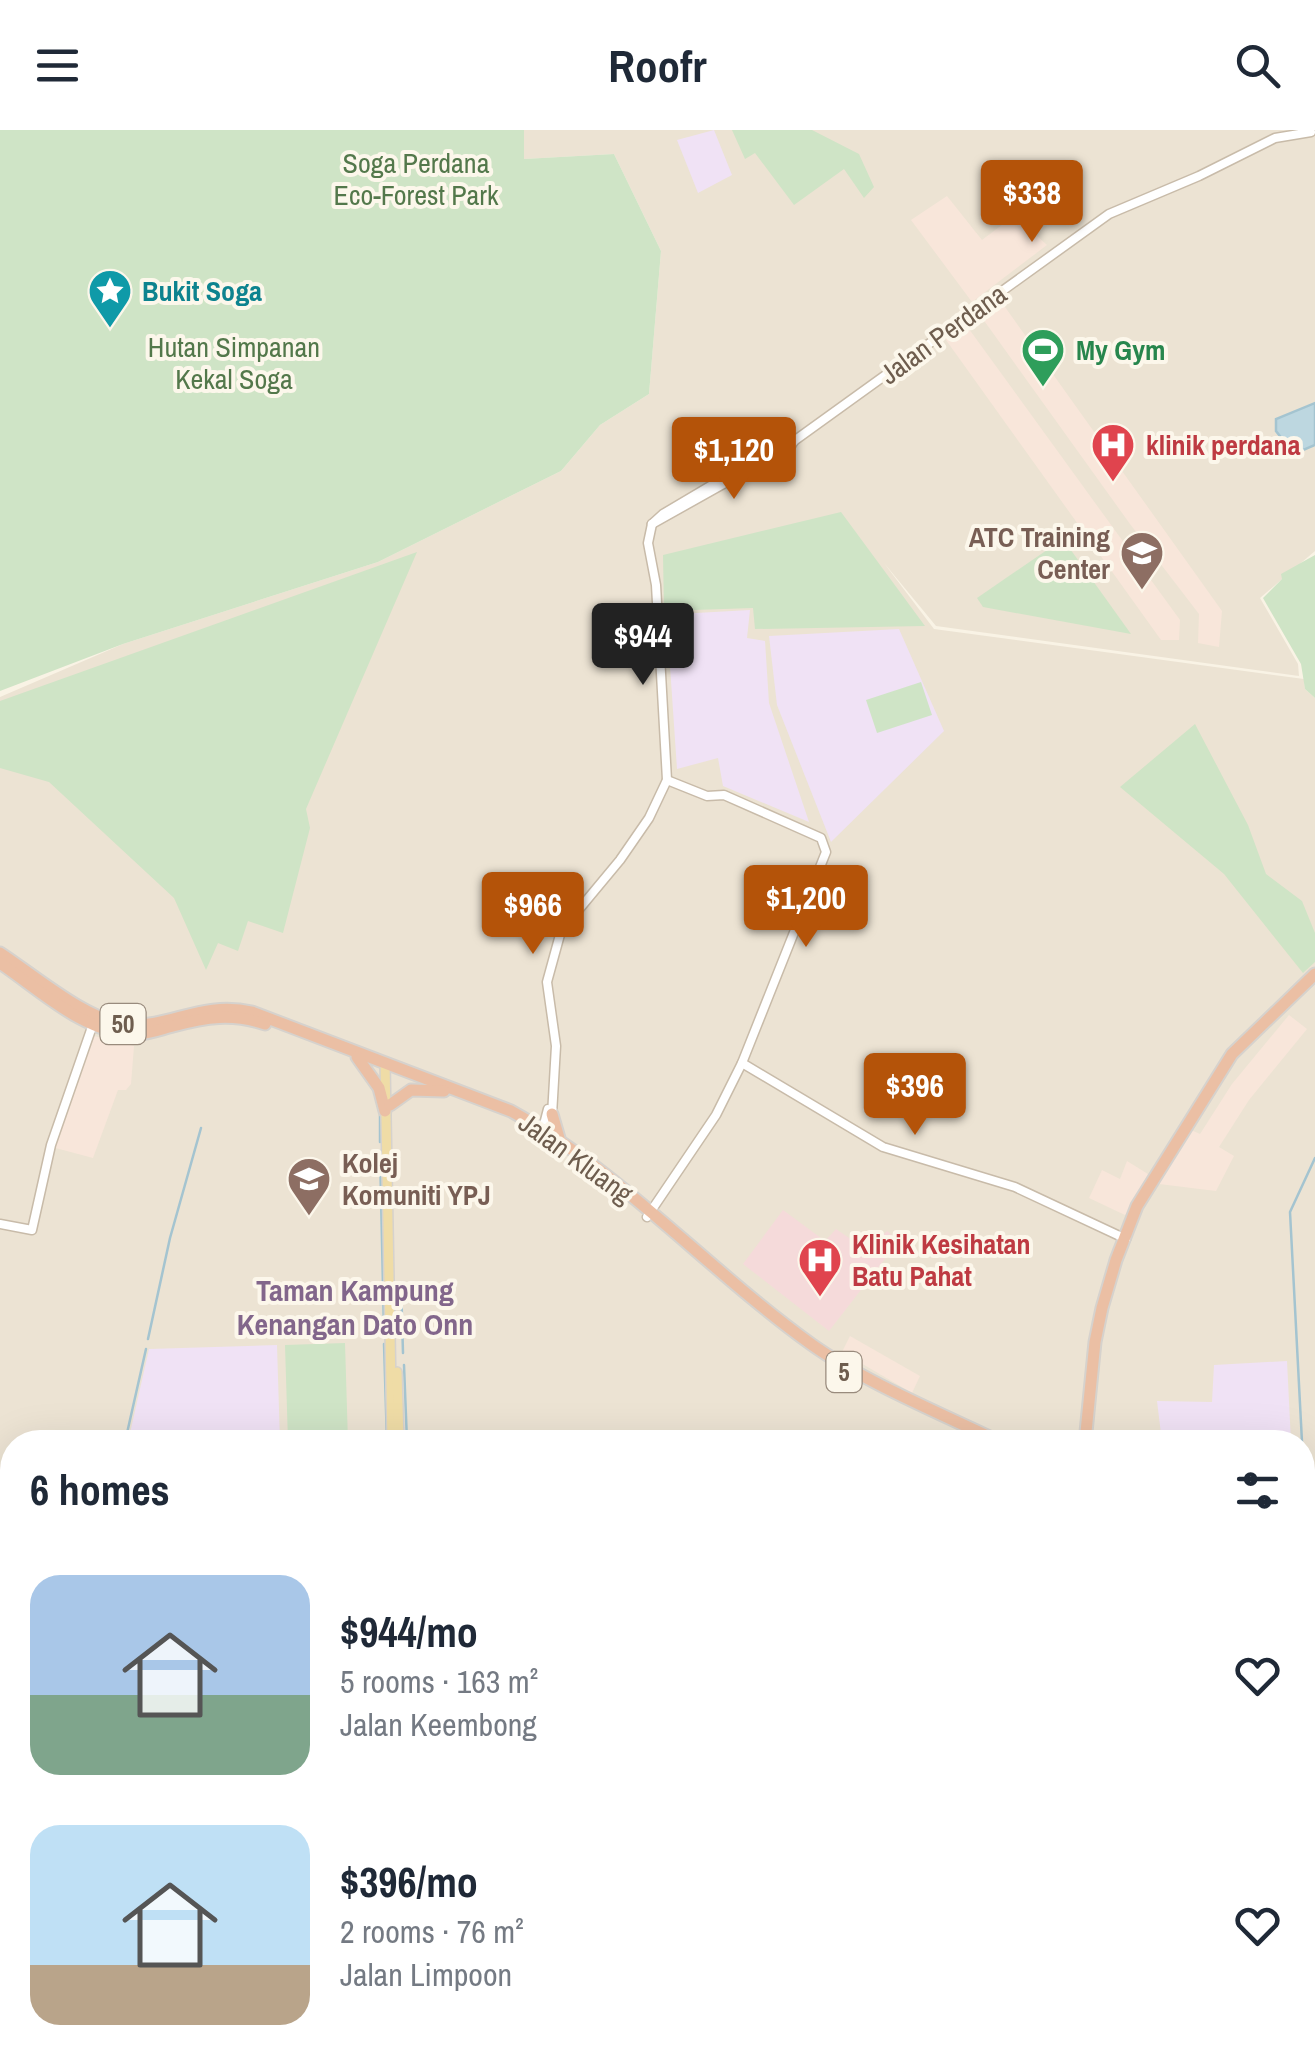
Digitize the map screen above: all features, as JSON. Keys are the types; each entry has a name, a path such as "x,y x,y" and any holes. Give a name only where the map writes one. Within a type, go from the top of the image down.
{"highway":[{"name":"Jalan Kluang","path":"0,953 89,1012 114,1023 138,1025 206,1009 236,1008 511,1110 808,1342 976,1430"},
{"name":"Jalan Kluang","path":"0,962 93,1024 139,1034 203,1018 239,1017 388,1066 506,1114 565,1146 802,1346 958,1430"},
{"path":"1090,1430 1108,1305 1126,1239 1145,1196 1232,1054 1315,974"},
{"path":"356,1058 379,1088 387,1108 411,1090 444,1091"},
{"path":"511,1110 535,1118 550,1114 565,1146"},
{"path":"915,1400 934,1418"}],"main road":[{"path":"388,1066 395,1430"}],"street":[{"name":"Jalan Perdana","path":"667,780 656,585 648,543 652,524 788,440 794,441 1109,214 1275,138 1312,133"},
{"path":"545,1134 556,1092 556,1046 547,982 561,932 620,860 649,818 667,780 707,796 724,795 821,838 822,866 742,1063 716,1115 648,1215"},
{"path":"0,1224 32,1230 51,1145 93,1024"},
{"path":"742,1063 884,1147 1013,1186 1126,1239"}],"shaded area":[{"path":"524,130 1315,130 1315,551 1260,598 1298,664 1299,676 936,626 884,563 934,629 1304,679 1305,689 1315,698 1315,1430 0,1430 0,697 123,644 378,562 561,471 600,425 649,394 661,251 614,154 524,159"},
{"path":"714,130 732,175 698,193 677,140"},
{"path":"947,196 982,240 1011,218 1047,245 972,302 911,220"},
{"path":"995,293 1222,611 1219,647 1198,643 1199,614 975,308"},
{"path":"961,318 1180,620 1179,640 1161,640 941,333"},
{"path":"750,610 747,638 765,641 769,703 809,822 723,786 718,758 677,769 670,666 678,614"},
{"path":"899,629 944,731 831,842 777,705 769,636"},
{"path":"1289,1015 1307,1029 1249,1100 1219,1147 1234,1156 1216,1191 1159,1184 1191,1130 1200,1134 1232,1084"},
{"path":"86,1034 134,1046 131,1084 126,1090 118,1090 93,1158 48,1146"},
{"path":"1127,1161 1148,1174 1125,1215 1089,1198 1102,1170 1120,1179"},
{"name":"Klinik Kesihatan Batu Pahat","path":"783,1210 825,1241 836,1229 868,1251 887,1231 899,1241 829,1331 743,1264"},
{"path":"850,1336 920,1376 912,1393 842,1352"},
{"path":"277,1345 280,1430 131,1430 149,1349"},
{"path":"1287,1361 1290,1430 1161,1430 1157,1401 1212,1402 1214,1365"}],"green space":[{"name":"Hutan Simpanan Kekal Soga","path":"0,130 524,130 524,159 614,154 661,251 649,394 600,425 561,471 378,562 123,644 0,691"},
{"path":"732,130 812,130 859,154 874,187 864,198 844,169 794,205 755,153 745,159"},
{"path":"841,512 925,626 755,629 753,608 664,611 663,555"},
{"path":"1063,539 1131,634 983,607 977,598"},
{"path":"417,552 306,809 310,828 283,933 248,921 238,951 218,943 206,970 174,898 49,782 0,768 0,701"},
{"path":"1315,555 1315,698 1305,689 1301,664 1263,598 1282,579 1281,574"},
{"path":"921,682 932,715 877,733 866,700"},
{"path":"1195,724 1248,825 1266,874 1302,901 1315,933 1315,962 1303,973 1224,874 1120,787"},
{"path":"345,1343 348,1430 288,1430 285,1345"}],"water":[{"path":"1315,403 1315,445 1294,454 1276,431 1276,419"}],"waterway":[{"path":"380,1113 380,1142"},
{"path":"148,1339 170,1238 201,1128"},
{"path":"380,1151 384,1332"},
{"path":"1301,1430 1290,1212 1315,1158"},
{"path":"401,1283 403,1353"},
{"path":"384,1344 387,1430"},
{"path":"128,1430 146,1349"},
{"path":"404,1365 407,1430"}],"place":[{"name":"Bukit Soga","path":"110,329"},
{"name":"My Gym","path":"1043,388"},
{"name":"klinik perdana","path":"1113,483"},
{"name":"ATC Training Center","path":"1142,591"},
{"name":"Kolej Komuniti YPJ","path":"309,1217"},
{"name":"Klinik Kesihatan Batu Pahat","path":"820,1298"}],"district":[{"name":"Taman Kampung Kenangan Dato Onn","path":"355,1307"}],"park label":[{"name":"Soga Perdana Eco-Forest Park","path":"416,179"}]}
